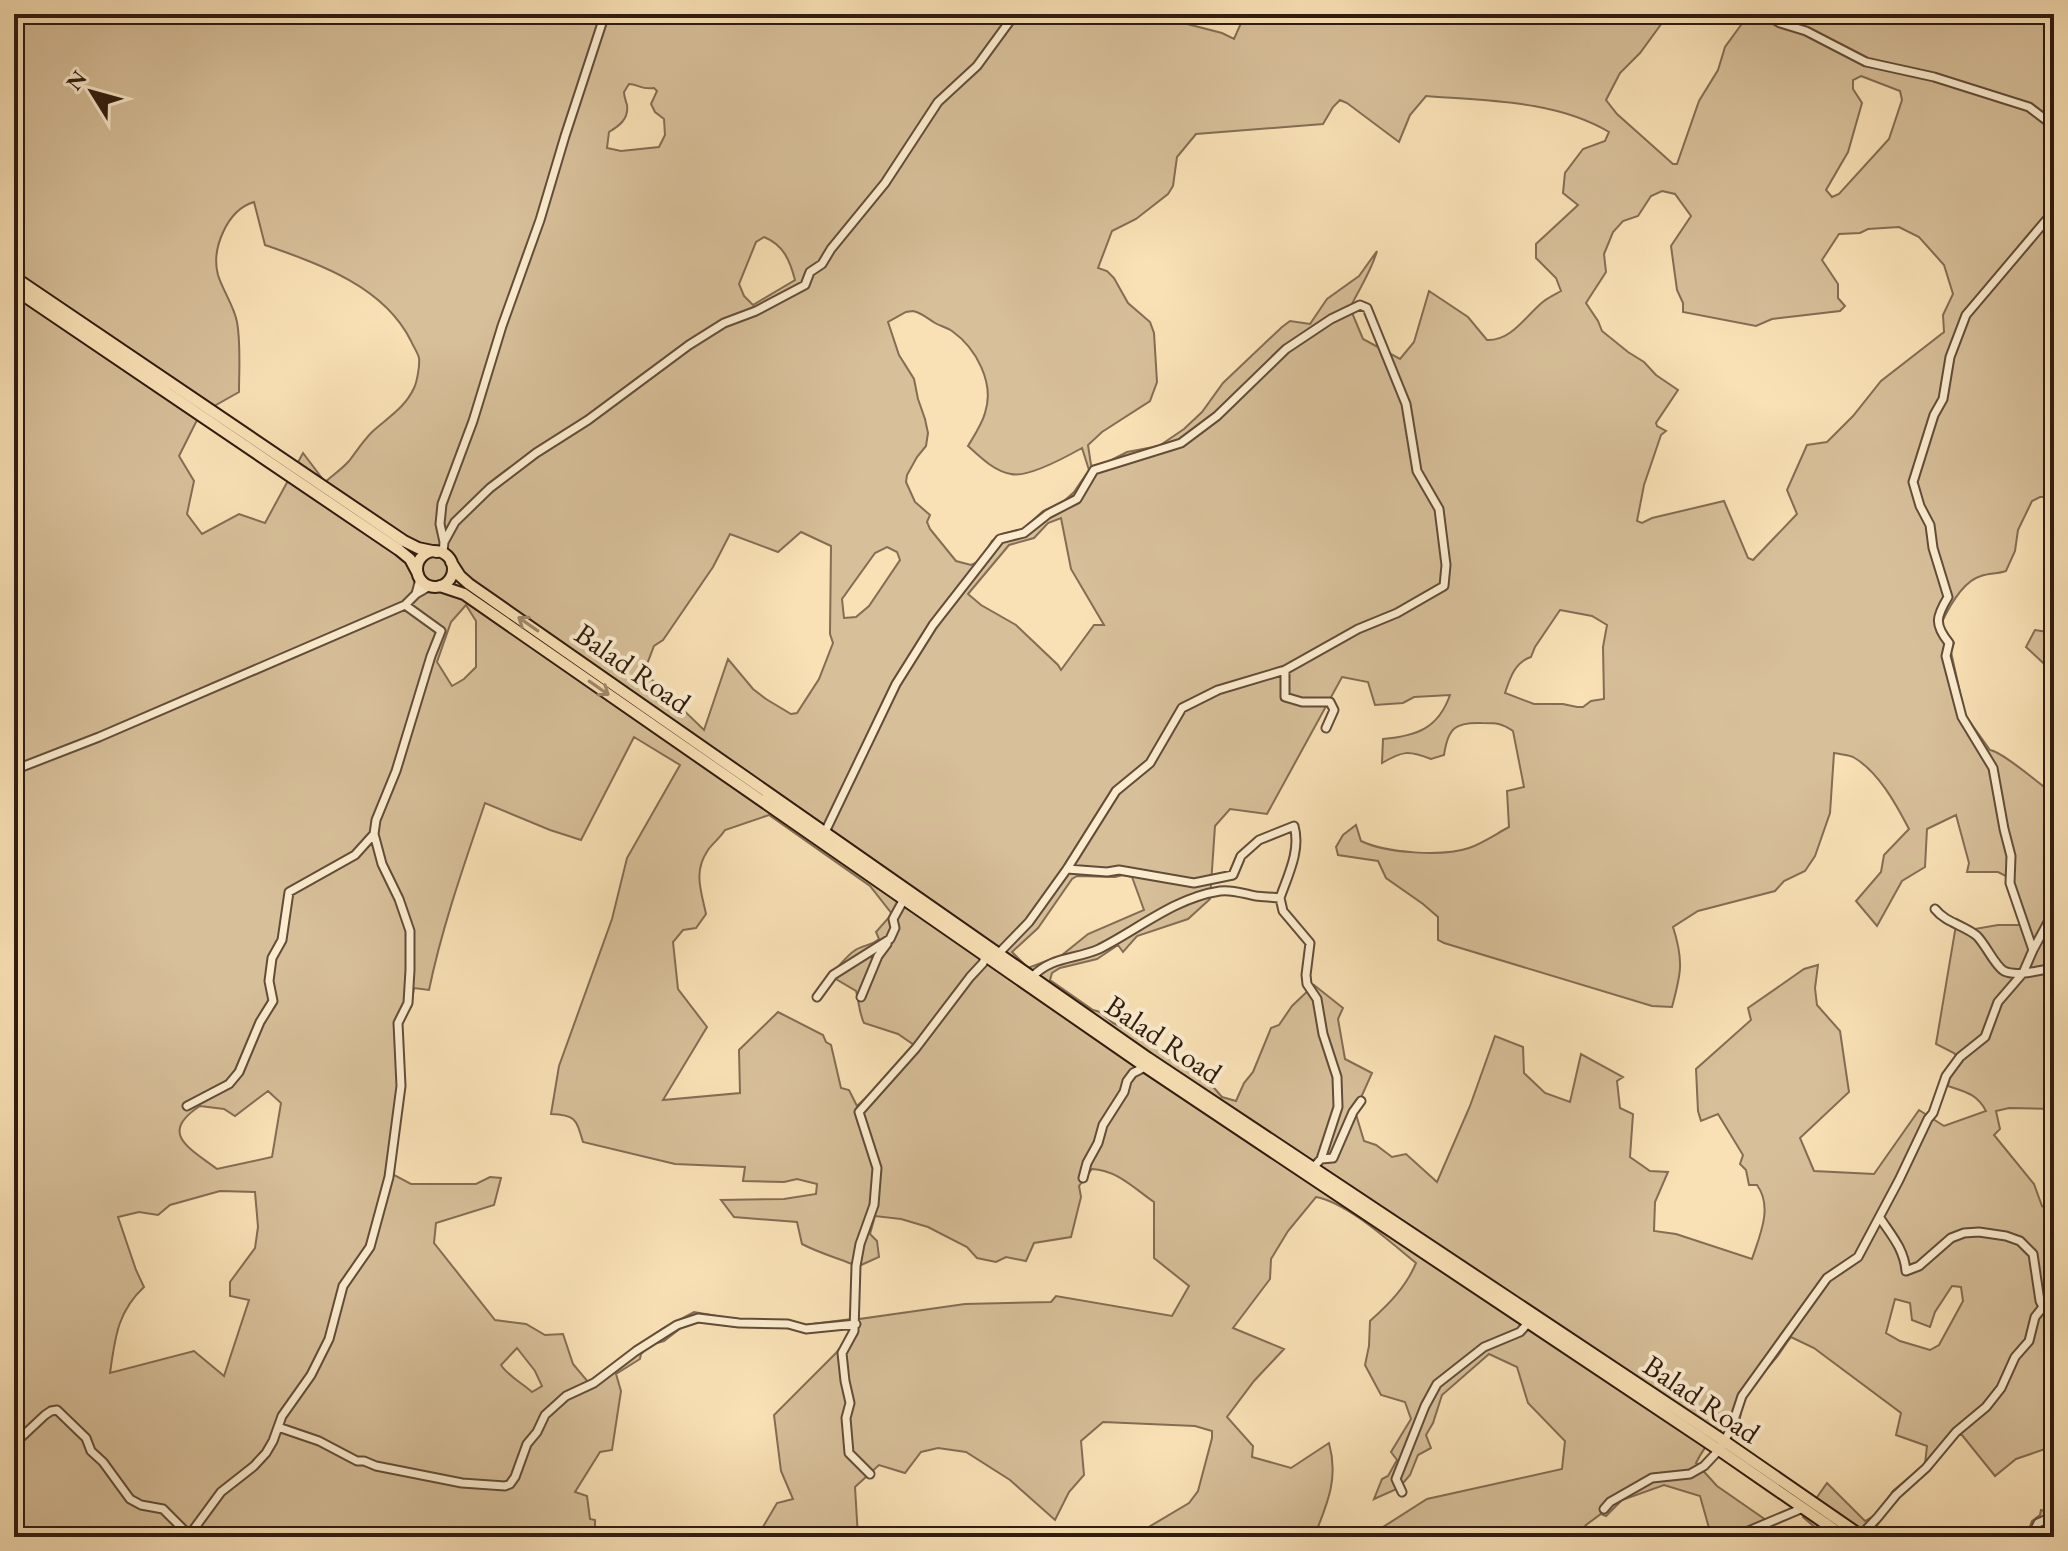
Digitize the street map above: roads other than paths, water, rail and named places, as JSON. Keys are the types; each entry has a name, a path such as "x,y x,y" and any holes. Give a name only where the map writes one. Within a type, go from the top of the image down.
{"highway":[{"path":"14,277 404,541 418,548 441,549 451,562 449,580 435,586 419,577 410,559 399,550 14,289"},
{"path":"419,577 418,563 421,558 441,549"},
{"name":"Balad Road","path":"451,562 469,584 1309,1172 1528,1323 1862,1536"},
{"name":"Balad Road","path":"435,586 464,594 1144,1066 1721,1446 1845,1537"}],"street":[{"path":"441,549 442,504 540,220 605,14"},
{"path":"441,549 455,522 490,488 536,453 588,420 689,345 724,323 756,311 805,285 810,272 822,264 885,183 938,102 977,66 1015,14"},
{"path":"1765,14 1866,62 1934,77 2029,107 2054,126"},
{"path":"2033,950 2010,883 2011,856 1993,768 1962,717 1946,656 1949,643 1940,630 1938,614 1948,597 1933,548 1930,525 1913,482 1934,415 1943,399 1950,357 1966,315 2054,211"},
{"path":"825,832 896,684 933,625 1000,539 1024,533 1048,514 1077,499 1094,470 1181,443 1217,416 1286,349 1331,319 1360,305 1367,308 1406,404 1417,471 1439,509 1446,565 1444,586 1285,670 1218,690 1182,708 1150,763 1116,791 1029,922 999,953"},
{"path":"416,594 419,577"},
{"path":"14,770 99,737 405,605 416,594 435,586"},
{"path":"14,1444 45,1415 57,1410 86,1438 91,1451 130,1499 141,1505 163,1509 188,1536 221,1492 266,1453 282,1416 311,1375 329,1339 343,1286 370,1247 389,1177 401,1086 398,1023 408,1003 410,931 382,864 374,834 376,820 396,771 441,631 405,605"},
{"path":"1285,670 1285,697 1302,702 1330,702 1334,710 1326,728"},
{"path":"1067,869 1119,870 1194,883 1233,875 1241,856 1259,840 1294,826 1297,838 1288,880 1280,898 1283,911 1310,943 1307,984 1317,999 1323,1034 1337,1077 1338,1107 1321,1159 1309,1172"},
{"path":"187,1106 229,1084 242,1066 260,1022 273,1001 269,981 272,958 282,940 289,892 355,855 374,834"},
{"path":"1032,977 1042,966 1097,950 1199,895 1224,890 1280,898"},
{"path":"861,997 878,956 895,928 893,919 904,899"},
{"path":"1935,909 1945,919 1976,935 2005,972 2023,973 2054,968"},
{"path":"1604,1509 1610,1502 1652,1478 1690,1474 1704,1466 1721,1446 1731,1429 1742,1396 1827,1278 1858,1257 1933,1113 1946,1076 1960,1057 1985,1037 1998,1002 2023,973 2054,911"},
{"path":"817,997 833,975 890,939"},
{"path":"870,1474 849,1453 846,1418 850,1403 842,1353 856,1324 856,1266 874,1205 877,1168 859,1112 916,1048 986,956"},
{"path":"1083,1178 1103,1125 1124,1092 1127,1081 1144,1066"},
{"path":"1321,1159 1333,1158 1361,1101"},
{"path":"1880,1218 1905,1257 1906,1271 1919,1266 1951,1238 1964,1233 1979,1232 2020,1241 2033,1254 2040,1301 2043,1307 2054,1310"},
{"path":"1862,1536 1956,1432 1986,1407 2001,1388 2015,1357 2029,1341 2035,1317 2043,1307"},
{"path":"278,1427 376,1466 462,1483 505,1486 515,1477 527,1444 545,1415 566,1396 594,1383 677,1325 698,1318 788,1324 806,1329 856,1324"},
{"path":"1402,1492 1396,1479 1437,1384 1484,1347 1520,1332 1528,1323"},
{"path":"1734,1537 1803,1508"},
{"path":"2031,1537 2038,1523 2054,1516"},
{"path":"1817,1537 1827,1523"}]}
